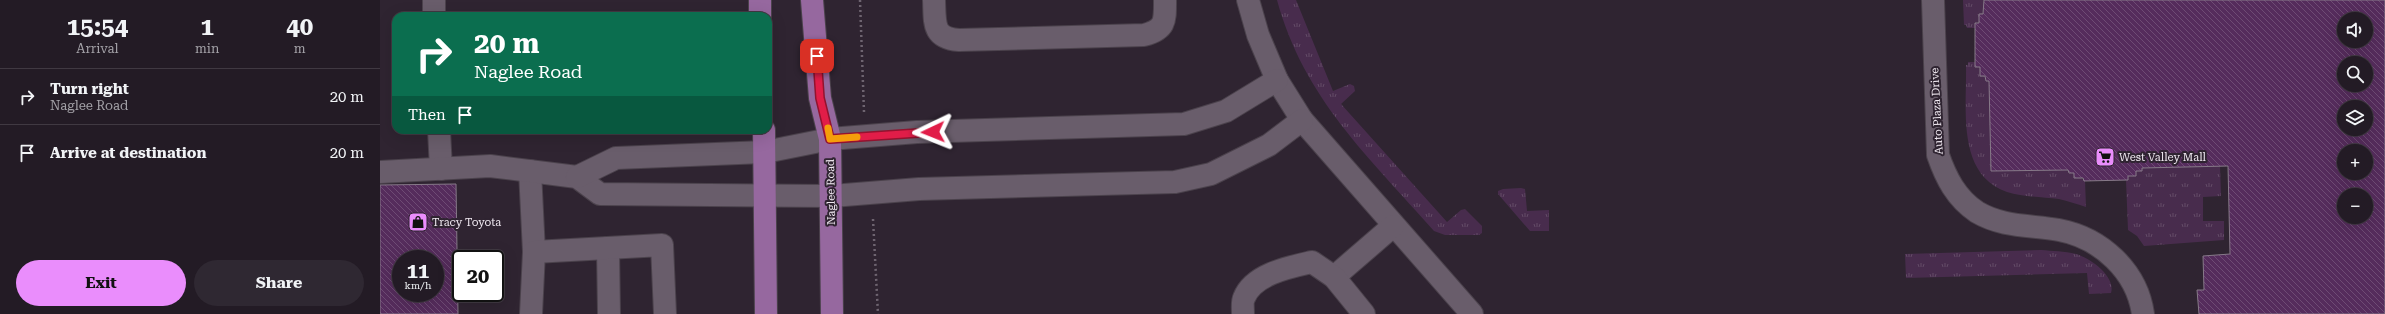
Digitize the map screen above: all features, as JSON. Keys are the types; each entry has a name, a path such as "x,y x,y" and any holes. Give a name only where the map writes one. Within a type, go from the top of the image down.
{"main road":[{"path":"760,0 760,12"},
{"name":"Naglee Road","path":"812,0 820,98 830,139 832,196 832,314"},
{"path":"764,134 766,194 766,314"}],"street":[{"path":"434,0 434,12"},
{"path":"934,0 935,23 938,33 947,39 959,40 1144,35 1157,32 1164,23 1165,0"},
{"path":"1248,0 1258,35 1277,80 1302,120 1393,226 1472,314"},
{"name":"Auto Plaza Drive","path":"1933,0 1938,155 1945,175 1958,196 1976,211 1993,220 2017,226 2066,232 2079,236 2104,250 2122,264 2131,278 2138,293 2143,314"},
{"path":"577,177 616,158 765,152 830,139 917,132 1184,124 1226,111 1277,80"},
{"path":"380,172 490,166 577,177 600,194 766,194 832,196 919,189 1176,182 1211,174 1269,145 1302,120"},
{"path":"439,134 441,169"},
{"path":"530,171 534,252 531,314"},
{"path":"1334,277 1393,226"},
{"path":"534,252 662,245 666,314"},
{"path":"608,248 609,314"},
{"path":"1243,314 1244,298 1255,283 1271,275 1312,262 1334,277 1364,314"}],"green space":[{"path":"1277,0 1296,0 1333,91 1350,84 1354,86 1355,91 1341,104 1447,222 1461,210 1465,209 1482,226 1482,233 1479,235 1445,235 1434,231 1386,178 1341,125 1321,97 1304,67 1289,35"},
{"path":"1963,0 1984,0 1983,14 1979,14 1979,23 1975,23 1975,28 1967,28 1966,25 1964,25"},
{"path":"1968,62 1975,62 1975,67 1980,67 1980,76 1985,76 1986,81 1989,81 1992,171 2068,170 2069,173 2074,173 2085,181 2086,207 2059,199 2026,196 2007,192 1991,183 1979,171 1972,156 1966,120 1966,65 1968,65"},
{"path":"2220,166 2221,196 2203,197 2203,221 2224,221 2224,240 2144,246 2137,236 2128,230 2126,180 2128,180 2128,176 2136,176 2136,171 2142,171 2142,168"},
{"path":"1503,189 1525,189 1527,211 1549,210 1549,231 1530,231 1498,194 1498,191"},
{"path":"2041,250 2072,253 2088,259 2106,274 2112,287 2111,293 2089,294 2087,273 1906,278 1905,254"}],"building":[{"name":"West Valley Mall","path":"1984,0 2385,0 2385,314 2199,314 2197,290 2204,290 2203,256 2230,254 2228,166 2142,168 2142,171 2136,171 2136,176 2128,176 2128,180 2084,181 2083,178 2074,178 2074,173 2069,173 2068,170 1991,171 1989,81 1986,81 1985,76 1980,76 1980,67 1975,67 1975,23 1979,23 1979,14 1983,14"},
{"name":"Tracy Toyota","path":"456,184 457,250 452,250 452,302 458,302 458,314 380,314 380,185"}],"slow traffic":[{"path":"828,128 830,139 857,137"}],"place":[{"name":"West Valley Mall","path":"2105,157"},
{"name":"Tracy Toyota","path":"418,222"}],"route":[{"path":"817,56 820,98 830,139 933,132"}]}
